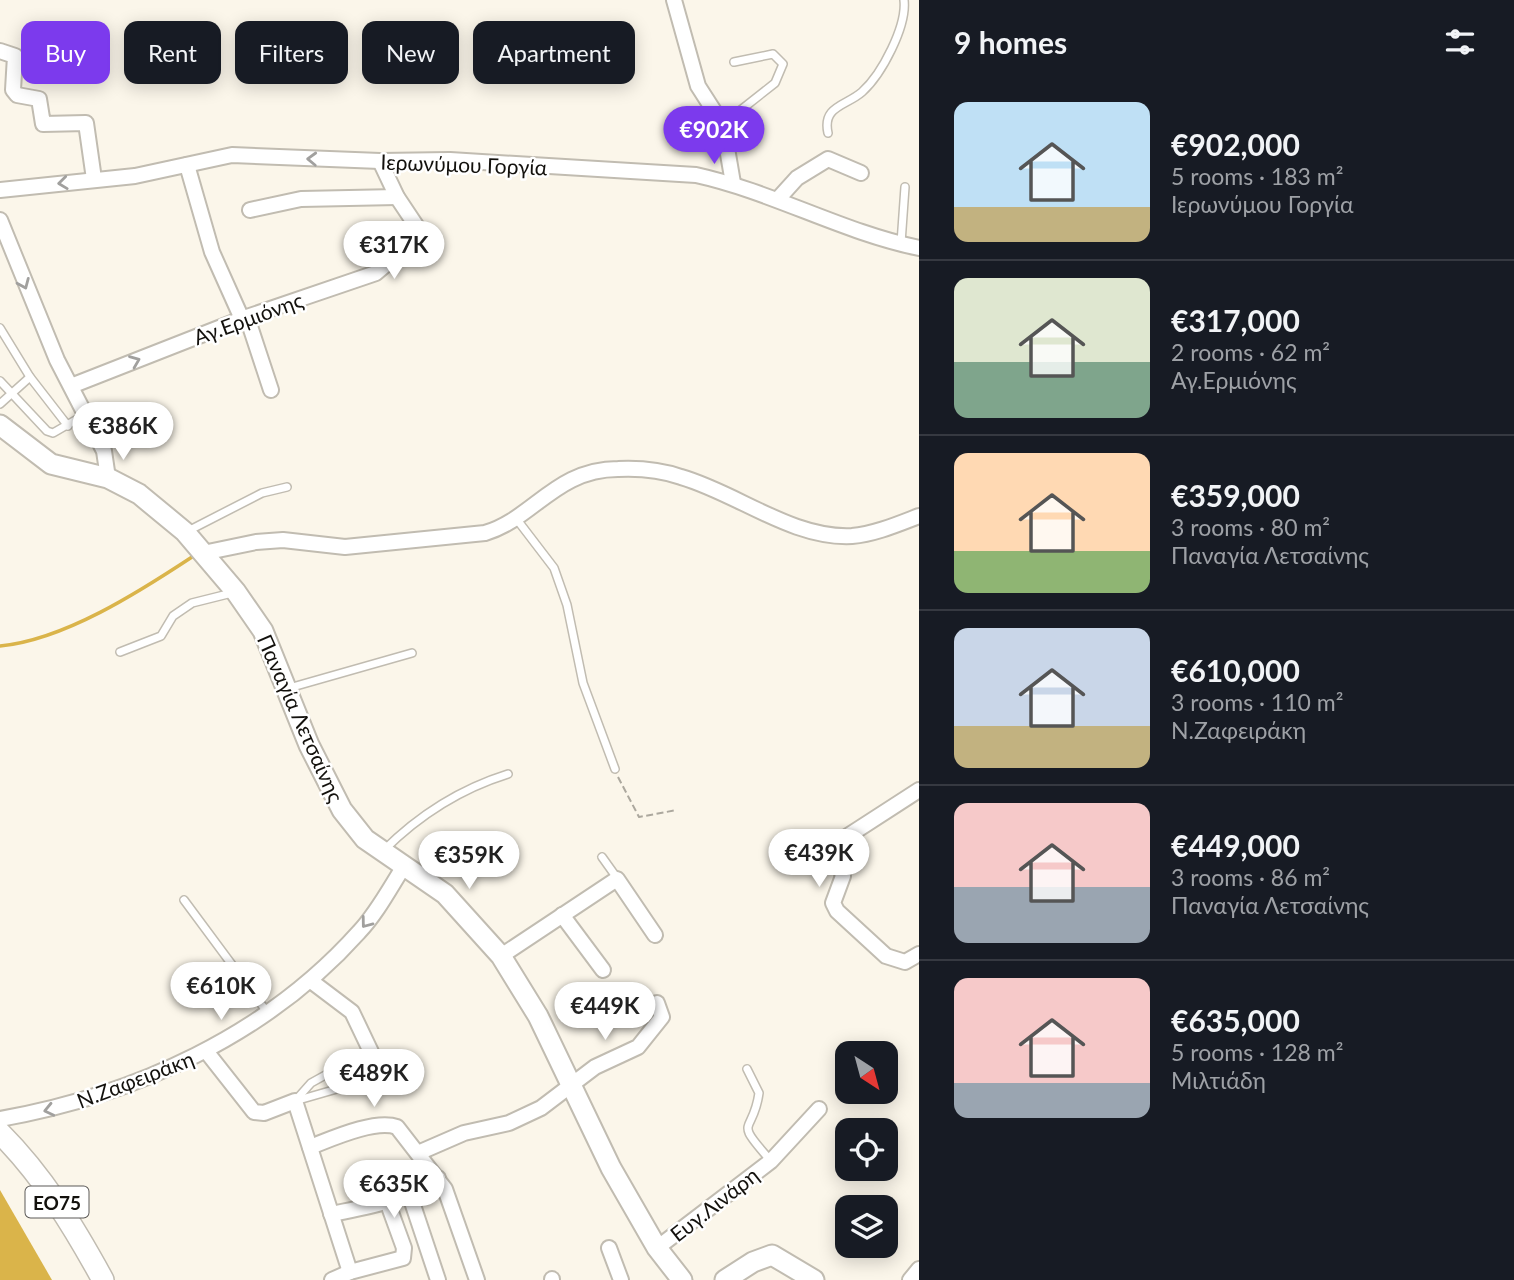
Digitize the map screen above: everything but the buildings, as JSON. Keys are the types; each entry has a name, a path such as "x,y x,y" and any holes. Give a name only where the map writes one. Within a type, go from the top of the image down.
{"main road":[{"name":"Παναγία Λετσαίνης","path":"0,425 51,464 108,478 139,494 186,532 236,592 263,631 309,745 334,796 355,827 382,851 445,894 501,956 538,1016 611,1168 657,1248 682,1280"},
{"name":"ΕΟ75","path":"0,1133 23,1154 54,1196 103,1280"},
{"path":"725,1280 753,1262 772,1255 814,1280"}],"street":[{"path":"674,0 698,86 723,125 733,183"},
{"path":"0,51 15,56 13,90 17,95 39,99 43,124 86,123 94,179"},
{"name":"Ιερωνύμου Γοργία","path":"0,190 135,176 232,155 380,161 450,160 696,175 733,183 847,227 919,247"},
{"path":"778,199 797,178 828,159 861,173"},
{"name":"Αγ.Ερμιόνης","path":"71,386 244,318 376,274 417,227 397,197 380,161"},
{"path":"187,165 212,252 244,318 271,390"},
{"path":"250,209 301,199 397,197"},
{"path":"0,220 40,322 104,451 108,478"},
{"path":"203,553 256,542 283,540 345,547 485,533 581,475 615,468 659,471 684,477 786,521 839,535 868,533 919,516"},
{"path":"919,790 837,843 835,853 843,876 833,903 837,911 886,956 905,962 919,954"},
{"name":"Ν.Ζαφειράκη","path":"0,1119 94,1097 206,1051 267,1013 311,981 366,924 404,866"},
{"path":"501,956 617,879 655,935"},
{"path":"562,915 603,970"},
{"path":"311,981 352,1012 372,1054"},
{"path":"418,1153 464,1133 509,1123 541,1108 595,1067 638,1047 662,1017 657,1003"},
{"path":"206,1051 254,1112 264,1114 295,1101 350,1272"},
{"name":"Ευγ.Λινάρη","path":"657,1248 771,1161 819,1109"},
{"path":"310,1147 346,1134 390,1124 402,1132 438,1178 477,1280"},
{"path":"331,1214 388,1204 410,1196 438,1178"},
{"path":"410,1196 438,1280"},
{"path":"332,1280 350,1272 401,1261 404,1248 388,1204"},
{"path":"609,1248 621,1280"},
{"path":"910,1280 919,1269"}],"lane":[{"path":"828,134 827,120 834,108 862,92 891,49 904,20 904,0"},
{"path":"723,125 775,83 783,64 773,54 734,62"},
{"path":"901,243 905,187"},
{"path":"0,328 30,377 68,426"},
{"path":"0,404 30,377"},
{"path":"0,381 47,431 59,433 86,413"},
{"path":"186,532 262,493 287,487"},
{"path":"514,516 554,568 567,605 583,683 615,769"},
{"path":"120,652 161,636 173,617 192,603 236,592"},
{"path":"288,688 412,653"},
{"path":"382,851 432,810 466,789 508,774"},
{"path":"602,857 617,879"},
{"path":"184,900 267,1013"},
{"path":"295,1101 312,1083 338,1068"},
{"path":"747,1069 759,1093 747,1122 747,1133 771,1161"},
{"path":"295,1101 374,1078"}],"path":[{"path":"615,769 633,810 639,817 677,810"}],"shaded area":[{"path":"0,1190 52,1280 0,1280"}],"waterway":[{"path":"0,646 24,642 75,624 125,599 192,557"}]}
